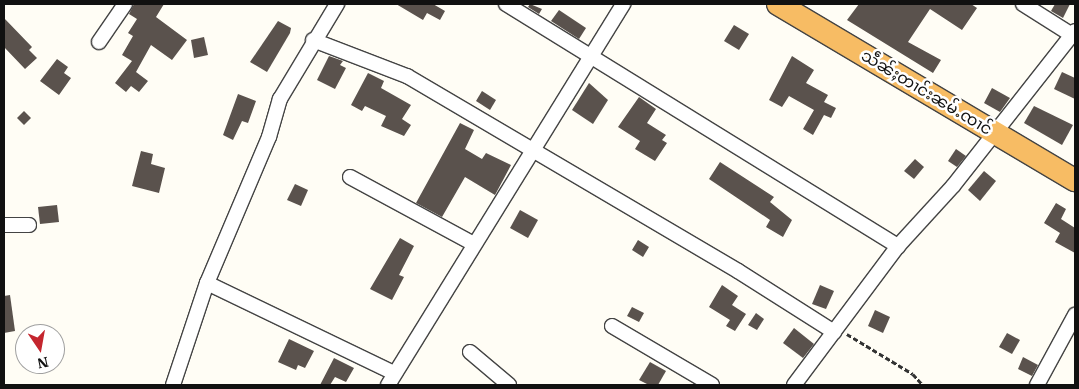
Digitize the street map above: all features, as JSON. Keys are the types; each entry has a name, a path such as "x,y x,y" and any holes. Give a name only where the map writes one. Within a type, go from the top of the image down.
{"highway":[{"name":"သဵၼ်ႈတၢင်းၼမ်ႉၸၢင်","path":"778,4 1075,180"}],"street":[{"path":"99,42 125,4"},
{"path":"173,385 207,283 269,137 280,99 313,40 337,4"},
{"path":"506,4 898,246"},
{"path":"207,283 391,379 531,148 623,4"},
{"path":"794,385 898,246 953,186 1074,33 1023,4"},
{"path":"313,40 407,76 836,330"},
{"path":"350,177 474,244"},
{"path":"4,225 28,225"},
{"path":"1037,385 1075,315"},
{"path":"612,326 712,385"},
{"path":"470,352 509,385"}],"path":[{"path":"836,330 913,374 923,385"}],"building":[{"path":"134,4 164,4 156,17 187,40 172,60 151,45 136,72 148,81 139,92 131,86 126,92 115,83 132,61 122,55 133,36 128,33 137,19 129,14"},
{"path":"396,4 433,4 445,11 440,20 427,13 423,20"},
{"path":"530,4 542,9 539,14 528,7"},
{"path":"859,4 971,4 977,8 962,30 930,9 908,42 941,60 933,73 847,20"},
{"path":"1055,4 1070,4 1063,18 1051,11"},
{"path":"559,10 586,28 579,39 551,21"},
{"path":"4,18 32,47 29,50 37,58 25,69 4,47"},
{"path":"278,21 291,28 290,33 267,72 250,62"},
{"path":"734,25 749,34 739,50 724,41"},
{"path":"204,37 208,55 194,58 191,40"},
{"path":"329,56 343,61 340,65 346,68 335,89 317,80"},
{"path":"792,56 814,70 806,83 828,95 824,102 836,108 831,118 824,115 813,135 803,129 814,110 789,96 782,107 769,100"},
{"path":"57,59 68,67 64,73 71,78 59,95 40,81"},
{"path":"1062,72 1075,78 1075,99 1054,89"},
{"path":"368,73 384,81 381,88 411,105 402,119 411,125 404,136 381,126 386,116 365,106 362,111 351,105"},
{"path":"589,83 608,100 593,124 572,110"},
{"path":"992,88 1010,98 1000,112 984,103"},
{"path":"482,91 496,100 490,110 476,101"},
{"path":"238,94 256,101 248,123 242,121 233,140 223,135"},
{"path":"639,97 656,109 647,123 666,135 662,140 667,143 655,161 635,149 640,141 618,127"},
{"path":"1034,106 1073,125 1062,145 1024,123"},
{"path":"24,111 31,118 24,125 17,118"},
{"path":"460,123 474,130 465,149 482,159 486,153 511,165 495,195 465,177 442,217 416,203"},
{"path":"956,149 966,156 957,167 948,161"},
{"path":"141,151 153,154 151,164 165,168 159,193 132,186"},
{"path":"915,159 924,167 914,179 904,171"},
{"path":"720,162 774,197 770,202 792,220 783,237 766,227 770,220 709,179"},
{"path":"984,171 996,181 980,201 968,190"},
{"path":"295,184 308,190 301,206 287,200"},
{"path":"1056,203 1066,209 1061,219 1075,228 1075,253 1055,242 1060,233 1044,223"},
{"path":"57,205 59,222 40,224 38,207"},
{"path":"520,210 538,220 528,238 510,228"},
{"path":"400,238 414,246 399,275 404,277 392,300 370,289"},
{"path":"638,240 649,247 643,257 632,250"},
{"path":"722,285 738,296 732,305 746,314 735,331 726,326 730,320 709,307"},
{"path":"820,285 834,291 826,309 812,304"},
{"path":"10,295 15,331 4,333 4,296"},
{"path":"632,307 644,313 639,322 627,316"},
{"path":"875,310 890,317 883,333 868,326"},
{"path":"756,313 764,319 757,330 748,325"},
{"path":"794,328 814,344 803,358 783,343"},
{"path":"1007,333 1020,340 1012,354 999,347"},
{"path":"289,339 314,351 305,368 298,365 296,370 278,362"},
{"path":"1023,357 1038,365 1032,376 1018,369"},
{"path":"334,358 354,368 346,382 335,377 330,385 320,385"},
{"path":"650,362 666,371 658,385 649,385 639,380"}]}
